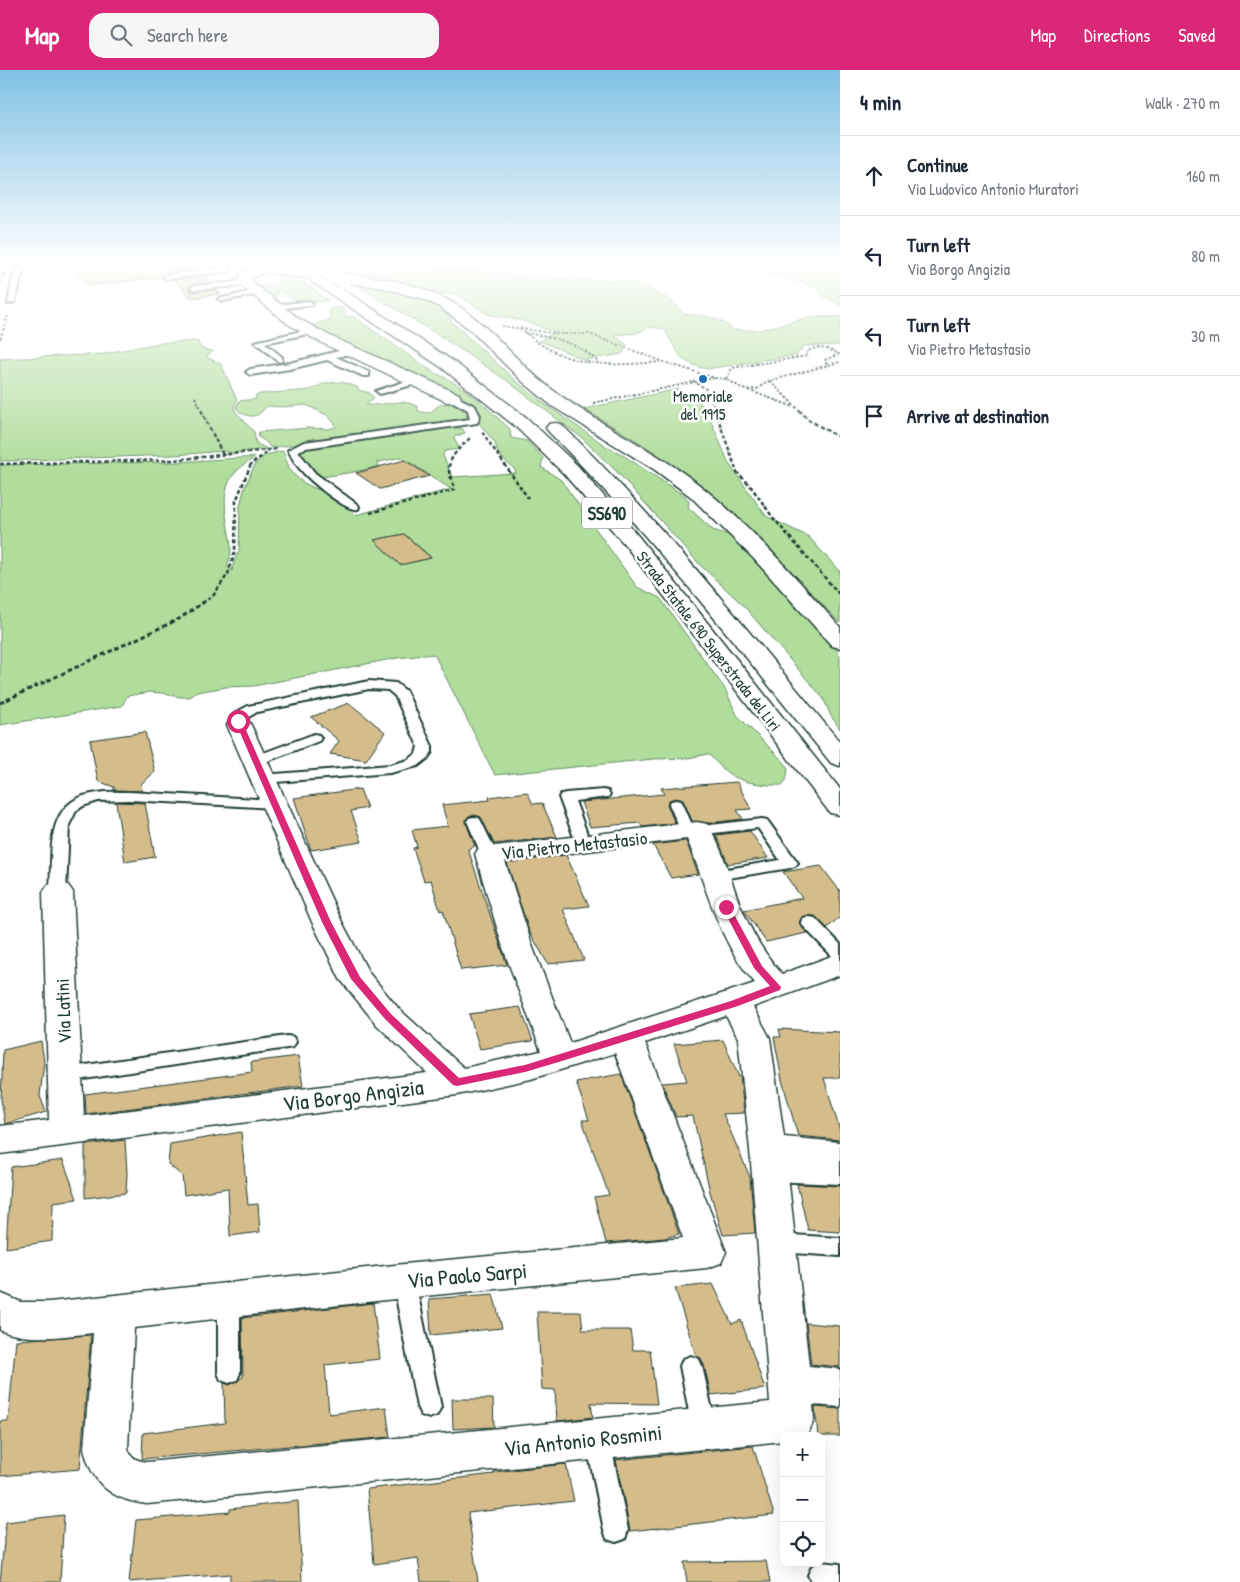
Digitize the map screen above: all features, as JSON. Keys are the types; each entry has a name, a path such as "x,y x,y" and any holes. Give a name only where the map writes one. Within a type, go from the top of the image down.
{"main road":[{"path":"311,332 351,352 453,398"},
{"name":"Strada Statale 690 Superstrada del Liri","path":"401,332 486,393 537,437 571,470 632,541 840,808"},
{"name":"Strada Statale 690 Superstrada del Liri","path":"419,332 502,386 553,426 604,476 650,527 840,758"},
{"path":"478,332 521,374 548,396 679,478 715,508 800,594 840,641"},
{"path":"238,725 327,922 356,979 388,1017 457,1082"},
{"path":"692,831 716,875 726,907 741,938 759,968 776,987"},
{"name":"Via Pietro Metastasio","path":"562,1057 553,1044 518,948 489,854 692,831"},
{"name":"Via Latini","path":"58,892 67,1130"},
{"name":"Via Borgo Angizia","path":"1,1145 67,1130 457,1082 525,1068 734,1004 840,963"},
{"path":"734,1004 754,1038 769,1161 793,1413"},
{"name":"Via Paolo Sarpi","path":"0,1310 16,1319 32,1320 404,1281 707,1252 626,1037"},
{"path":"769,1161 840,1156"},
{"name":"Via Antonio Rosmini","path":"115,1312 106,1448 107,1458 118,1474 136,1482 704,1428 793,1413 840,1388"}],"lane":[{"path":"279,359 259,342 307,332"},
{"path":"250,372 290,366 351,352"},
{"path":"328,357 366,374"},
{"path":"380,391 416,381"},
{"path":"354,507 314,477 297,460 293,450 304,445 477,425 472,408 453,398"},
{"path":"58,892 62,825 70,809 78,803 97,797 129,796 390,769 411,764 424,754 425,746 401,694 396,688 386,684 362,686 254,709 240,716 238,725"},
{"path":"264,781 314,738"},
{"path":"583,844 566,797 603,794"},
{"path":"676,804 692,831 762,823 790,863 716,875"},
{"path":"474,821 489,854"},
{"path":"809,922 840,954"},
{"path":"65,1076 287,1042"},
{"path":"769,1161 840,1176"},
{"path":"777,1243 840,1247"},
{"path":"404,1281 429,1407"},
{"path":"229,1300 229,1373"},
{"path":"691,1366 704,1428"},
{"path":"597,1439 616,1530"}],"path":[{"path":"543,332 559,334 589,334 664,362 715,378 726,379 745,390 797,408"},
{"path":"525,333 539,345 578,362 664,362"},
{"path":"525,333 546,336 564,342 593,355 599,363"},
{"path":"726,379 732,368 795,359 807,356 807,352 812,348 818,347 839,354 825,360 827,366"},
{"path":"745,390 758,388 769,381 840,362"},
{"path":"575,413 578,406 715,378"},
{"path":"693,381 705,388 719,416 736,472 752,488 774,519 840,595"},
{"path":"769,381 809,420 840,438"},
{"path":"195,397 223,455"},
{"path":"354,507 360,513 377,512 454,490 455,483 449,472 452,458 477,425 528,498"},
{"path":"0,464 223,455 269,451 304,445"},
{"path":"0,703 179,619 213,596 228,574 235,551 236,501 251,464 269,451"}],"green space":[{"path":"321,332 375,332 433,372 454,383 474,397 510,429 511,438 527,441 543,458 541,467 561,480 637,587 660,598 725,689 737,715 785,763 788,769 786,780 782,785 761,784 740,779 725,771 708,754 688,758 654,759 495,775 434,654 397,658 254,686 226,687 197,692 190,697 150,692 127,696 122,706 0,725 0,465 177,462 256,457 237,471 227,486 225,504 231,547 227,566 232,571 239,551 240,505 245,487 255,464 266,455 284,452 291,471 297,477 309,486 334,497 356,515 451,489 401,457 376,463 380,466 322,477 300,460 299,452 307,446 454,427 463,429 465,433 454,437 459,449 445,451 443,455 452,477 516,473 499,455 495,443 479,423 475,412 456,394 368,357","holes":["404,534 431,558 400,565 374,540"]},
{"path":"433,332 462,332 517,382 546,405 685,496 689,502 688,507 713,530 729,535 787,591 793,606 811,618 840,655 840,729 831,716 823,698 742,604 701,566 620,475 582,438 506,380"},
{"path":"555,332 640,332 614,335 627,345 622,354 585,360 540,341"},
{"path":"665,332 840,332 840,345 804,346 797,355 707,369 689,363 676,350"},
{"path":"197,341 202,349 213,351 206,357 221,364 237,400 234,407 235,411 254,432 256,443 267,449 232,453 224,451 174,455 0,461 0,359 102,354 159,343"},
{"path":"342,382 370,393 374,398 366,404 368,405 400,402 412,404 418,407 417,410 427,413 439,405 450,404 461,409 468,416 460,422 271,448 258,437 259,432 308,428 329,429 337,426 327,415 306,405 268,406 259,414 253,416 243,414 236,408 239,401 257,399 255,396 260,394 310,390 325,383"},
{"path":"679,389 699,401 710,418 729,464 766,516 809,537 840,572 840,623 763,542 714,496 667,461 584,409"}],"building":[{"path":"405,460 429,476 380,489 356,473"},
{"path":"404,534 431,558 400,565 374,540"},
{"path":"349,703 385,732 366,760 330,754 339,741 311,717"},
{"path":"145,732 155,772 141,784 142,791 114,790 114,787 98,781 90,740"},
{"path":"737,782 751,809 737,810 743,819 709,823 692,821 683,800 676,798 669,800 667,805 675,823 642,827 640,823 590,827 581,802 664,794 661,788"},
{"path":"360,789 367,808 351,811 362,842 311,850 294,798"},
{"path":"527,792 533,804 542,803 557,837 494,844 481,817 474,815 469,816 465,820 475,846 468,849 507,965 461,970 443,910 440,911 431,880 424,881 413,848 417,847 412,830 448,826 442,805 490,800 489,797"},
{"path":"116,802 145,803 155,857 125,862"},
{"path":"750,831 768,858 728,864 716,835"},
{"path":"686,841 698,874 671,878 653,845"},
{"path":"566,855 589,906 563,909 584,960 548,964 529,931 507,863"},
{"path":"821,866 840,891 840,917 827,928 815,916 803,916 799,923 807,933 766,942 744,910 802,898 783,872"},
{"path":"520,1007 533,1041 480,1049 469,1014"},
{"path":"779,1029 840,1032 840,1078 824,1078 840,1131 840,1140 798,1136 782,1080 774,1037 781,1037"},
{"path":"723,1040 740,1076 744,1113 723,1114 750,1177 755,1233 723,1235 710,1192 693,1116 676,1117 662,1083 687,1081 674,1044"},
{"path":"41,1041 44,1062 40,1096 46,1112 5,1124 1,1099 3,1050"},
{"path":"298,1056 303,1086 86,1114 85,1094 252,1072 251,1062"},
{"path":"621,1074 679,1234 665,1238 606,1243 594,1197 609,1195 582,1120 589,1120 576,1082"},
{"path":"241,1132 248,1205 258,1204 260,1232 230,1236 228,1188 184,1195 182,1176 168,1164 170,1144"},
{"path":"125,1140 126,1193 85,1198 85,1145"},
{"path":"63,1160 77,1199 53,1202 52,1241 6,1248 11,1167"},
{"path":"797,1184 840,1186 840,1232 808,1230"},
{"path":"713,1284 732,1324 741,1320 765,1389 711,1395 704,1365 701,1358 696,1356 675,1288"},
{"path":"493,1294 502,1328 431,1335 429,1299"},
{"path":"373,1303 380,1359 325,1365 329,1414 386,1407 390,1437 142,1459 143,1433 225,1423 224,1383 230,1385 243,1377 242,1318"},
{"path":"537,1312 581,1312 583,1330 630,1330 633,1350 650,1350 657,1404 591,1403 593,1417 557,1421 555,1390 542,1389"},
{"path":"806,1323 840,1326 840,1367 811,1364"},
{"path":"91,1335 80,1469 0,1476 0,1421 8,1421 16,1340"},
{"path":"452,1399 493,1399 494,1427 453,1429"},
{"path":"815,1407 840,1409 840,1436 825,1436 825,1432 818,1432"},
{"path":"753,1446 774,1515 630,1531 616,1460"},
{"path":"566,1464 574,1501 468,1513 478,1582 421,1582 418,1558 374,1564 367,1489"},
{"path":"298,1501 302,1582 230,1582 230,1574 129,1582 136,1520 230,1512 230,1509"},
{"path":"64,1515 60,1582 0,1582 6,1522"},
{"path":"766,1561 770,1582 687,1582 684,1562"}],"place":[{"name":"Memoriale del 1915","path":"703,379"}],"route":[{"path":"238,721 238,725 327,922 356,979 388,1017 457,1082 525,1068 562,1057 709,1010 734,1004 776,987 759,968 741,938 726,907"}]}
